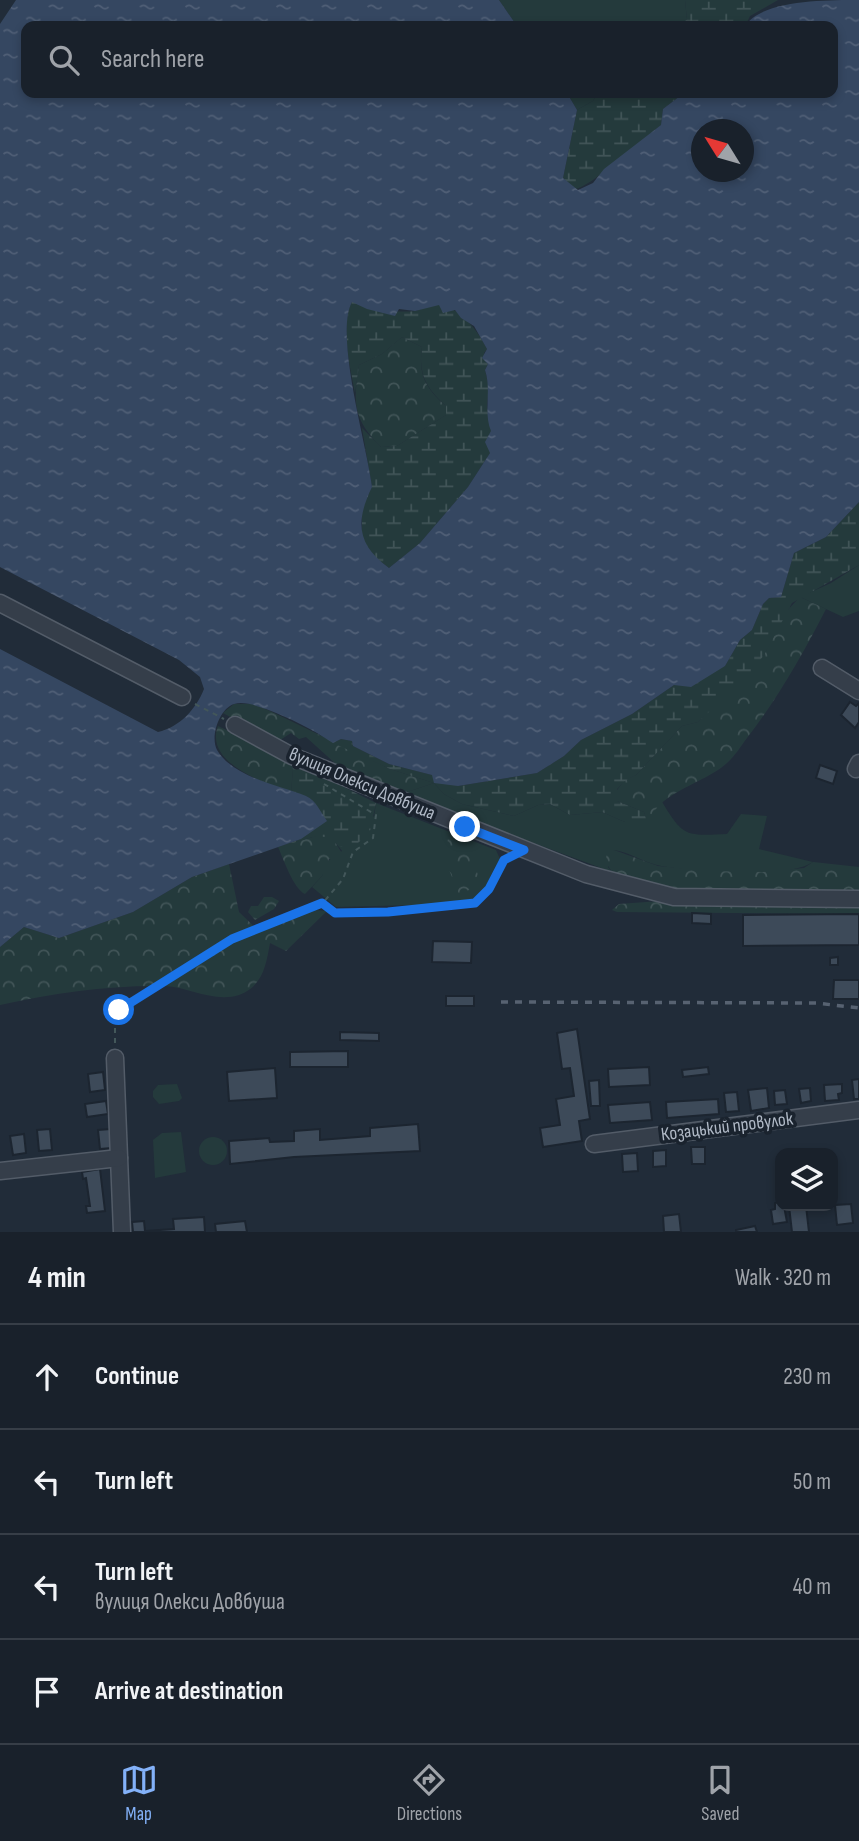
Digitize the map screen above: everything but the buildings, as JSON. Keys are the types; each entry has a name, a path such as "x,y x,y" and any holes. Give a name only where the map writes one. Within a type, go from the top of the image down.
{"street":[{"path":"0,603 182,697"},
{"path":"822,667 859,691"},
{"name":"вулиця Олекси Довбуша","path":"235,725 292,756 586,874 674,897 705,900 859,899"},
{"path":"115,1058 122,1232"},
{"name":"Козацький провулок","path":"594,1144 859,1110"},
{"path":"0,1171 119,1158"}],"path":[{"path":"182,697 235,725"},
{"path":"115,1058 115,1013 138,995 232,939 322,903 343,879 353,852 373,838 376,815 320,782"},
{"path":"322,903 335,913 369,913 475,903 489,889 504,860 524,850"}],"green space":[{"path":"499,0 685,0 687,19 685,21 514,21"},
{"path":"685,0 778,0 750,16 748,21 685,21"},
{"path":"570,98 595,98 593,101 577,110"},
{"path":"595,98 677,98 663,109 661,125 591,181 574,189 563,178 577,110"},
{"path":"352,301 366,307 392,311 416,311 431,305 449,308 465,318 487,349 484,353 488,364 485,370 489,388 487,405 491,431 490,453 468,487 420,543 389,568 368,552 362,536 362,507 372,487 362,428 381,447 397,446 446,415 446,406 425,380 421,365 422,347 402,337 382,354 359,365 355,393 346,334 348,311"},
{"path":"402,337 422,347 422,373 428,387 446,406 446,415 397,446 381,447 365,428 357,410 359,365 382,354"},
{"path":"859,502 859,565 792,603 764,655 747,677 698,722 682,726 636,775 617,789 617,801 644,812 649,828 637,833 625,822 602,812 570,815 550,804 538,805 514,816 462,804 444,794 434,783 390,769 333,743 341,739 352,741 353,746 389,764 432,775 458,786 537,773 564,756 581,740 632,714 674,685 725,666 740,640 752,630 763,604 769,598 781,597 794,553 826,537"},
{"path":"859,565 859,611 843,617 800,597 831,583"},
{"path":"800,597 826,609 780,691 730,760 717,771 668,798 652,816 649,828 644,812 617,801 617,790 625,780 636,775 682,726 698,722 764,655 784,614"},
{"path":"234,704 253,704 390,769 434,783 401,794 337,765 306,737 299,739 291,733 277,742 223,713"},
{"path":"218,726 287,759 293,769 291,793 253,777 228,761 220,751 216,739"},
{"path":"287,759 376,803 370,831 355,846 339,847 326,837 319,837 278,847 301,839 308,797 291,793 293,769"},
{"path":"434,783 444,794 462,804 514,816 538,805 550,804 570,815 602,812 625,822 649,816 661,800 680,828 702,835 727,834 741,814 767,816 759,849 813,862 800,868 782,871 716,872 661,866 614,850 608,867 612,872 401,794"},
{"path":"376,803 496,850 500,859 481,893 459,904 336,907 312,887 322,876 325,863 342,851 339,847 374,816"},
{"path":"323,834 332,837 343,855 339,861 329,859 322,876 305,894 293,880 278,847"},
{"path":"448,838 460,846 470,858 477,872 479,886 459,894 445,860"},
{"path":"614,850 658,866 709,871 763,872 804,868 813,862 859,867 859,914 617,912 612,910 619,904 660,901 612,872 605,861 607,854"},
{"path":"229,864 239,912 260,932 314,910 327,911 286,951 270,943 262,974 247,991 230,997 220,997 165,986 102,988 0,1005 0,947 24,927 59,938 133,912 192,877"},
{"path":"264,897 279,901 274,909 255,920 248,912 251,906 258,906"},
{"path":"177,1084 182,1098 179,1101 159,1104 153,1097 153,1091 158,1085"},
{"path":"181,1132 186,1172 155,1178 153,1140 162,1133"},
{"path":"213,1137 223,1141 227,1151 223,1161 213,1165 203,1161 199,1151 203,1141"}],"water":[{"path":"16,0 499,0 514,21 21,21 21,98 570,98 577,110 563,178 578,190 593,183 604,169 661,125 663,109 677,98 838,98 838,21 749,21 779,6 812,1 859,0 859,502 826,537 794,553 781,597 769,598 763,604 752,630 740,640 725,666 691,687 674,685 632,714 581,740 564,756 537,773 458,786 434,783 432,775 389,764 353,746 352,741 341,739 333,743 275,712 250,704 234,704 224,711 217,724 217,750 225,760 246,774 310,798 327,821 301,839 192,877 133,912 59,938 24,927 0,947 0,649 158,732 173,726 186,716 204,689 200,677 179,660 0,567 0,24","holes":["352,302 395,316 399,309 415,311 439,305 443,313 455,310 461,318 474,326 487,349 482,358 488,364 485,370 491,431 485,442 490,453 468,487 420,543 389,568 370,551 362,532 363,511 372,487 349,364 347,317"]}],"railway":[{"path":"501,1002 816,1003 859,1008"}],"route":[{"path":"119,1010 138,995 232,939 322,903 335,913 388,912 475,903 486,894 504,860 524,850 465,827"}]}
